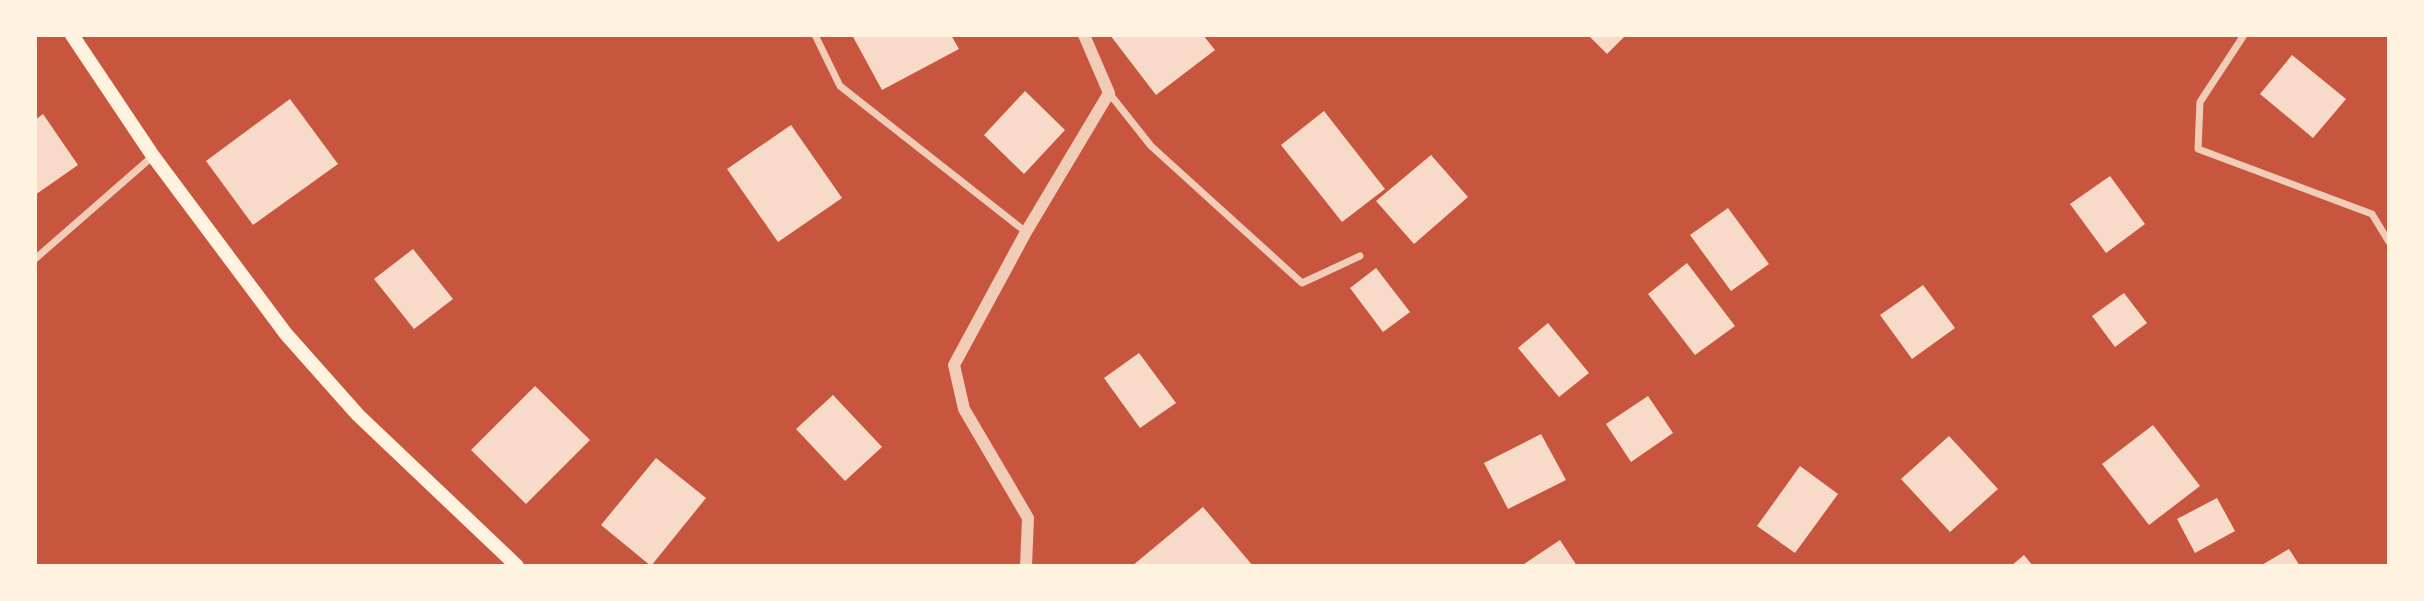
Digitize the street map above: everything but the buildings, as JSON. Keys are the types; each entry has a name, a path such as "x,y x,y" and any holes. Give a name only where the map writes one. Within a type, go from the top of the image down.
{"main road":[{"path":"72,35 153,156 286,334 358,415 517,566"}],"street":[{"path":"815,35 840,86 1026,232"},
{"path":"1084,35 1109,93 1151,146 1302,283 1360,256"},
{"path":"2244,35 2200,102 2198,149 2372,214 2389,242"},
{"path":"1026,566 1028,518 964,409 954,365 1026,232 1109,93"},
{"path":"35,259 153,156"}]}
